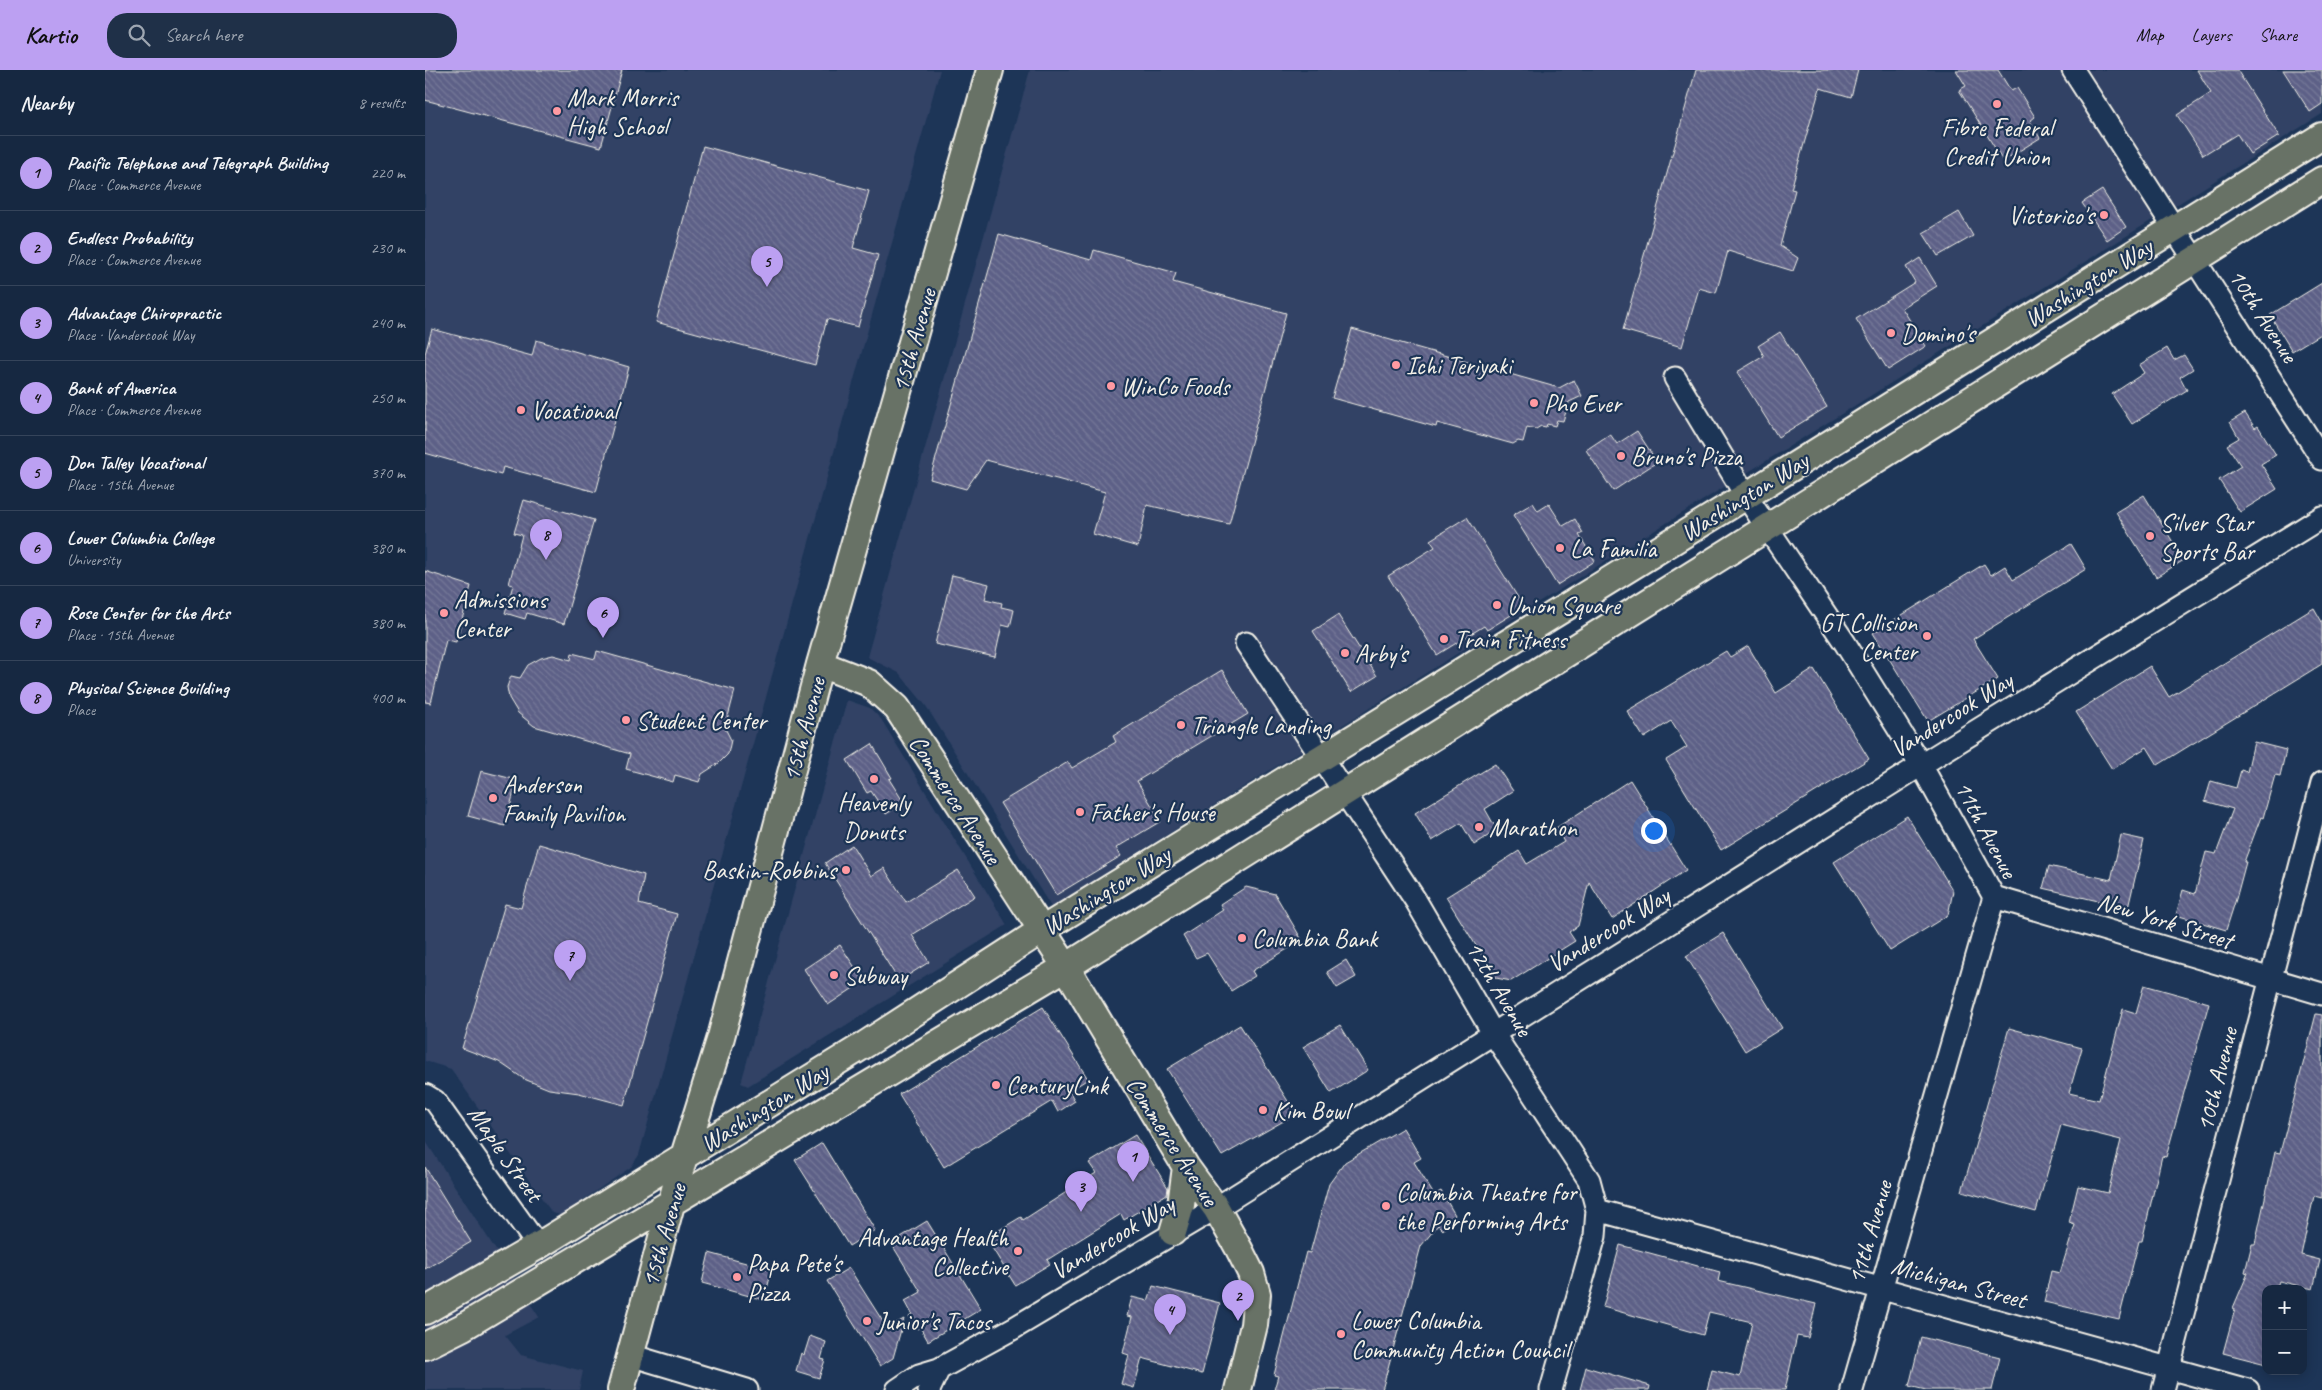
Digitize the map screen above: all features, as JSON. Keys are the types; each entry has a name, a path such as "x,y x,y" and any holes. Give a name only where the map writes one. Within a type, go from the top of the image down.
{"main road":[{"name":"15th Avenue","path":"621,1390 685,1156 721,1037 820,664 990,70"},
{"name":"Washington Way","path":"425,1311 538,1246 866,1044 1042,930 1746,496 2322,136"},
{"name":"Washington Way","path":"425,1346 463,1327 1065,966 2322,180"},
{"name":"Commerce Avenue","path":"820,664 869,683 897,708 1065,966 1186,1167 1216,1208 1247,1265 1257,1294 1254,1325 1238,1390"},
{"path":"1173,1232 1181,1205 1186,1167"}],"street":[{"name":"10th Avenue","path":"2073,70 2322,459"},
{"name":"11th Avenue","path":"1675,378 1746,496 1845,643 1921,765 1993,897 1852,1390"},
{"name":"Vandercook Way","path":"897,1390 919,1375 939,1369 1014,1328 1216,1208 1493,1032 2322,517"},
{"name":"12th Avenue","path":"1246,643 1416,901 1493,1032 1589,1180 1597,1210 1595,1236 1551,1390"},
{"name":"10th Avenue","path":"2163,1390 2322,783"},
{"name":"New York Street","path":"1993,897 2322,994"},
{"name":"Maple Street","path":"425,1095 435,1101 538,1246"},
{"name":"Michigan Street","path":"1597,1210 1739,1251 2248,1390"},
{"path":"630,1354 747,1390"},
{"path":"929,1390 939,1369"}],"shaded area":[{"path":"425,70 940,70 639,1155 631,1167 561,1215 552,1213 451,1069 425,1061"},
{"path":"1030,70 2322,70 2322,114 1051,907 926,706 899,673 867,657"},
{"path":"847,700 870,708 881,719 1007,925 748,1086 741,1083"},
{"path":"425,1140 539,1317 505,1335 521,1355 583,1371 579,1390 425,1390"}],"building":[{"path":"425,70 622,70 601,147 425,100"},
{"path":"1696,70 1858,70 1851,97 1820,88 1791,189 1795,190 1780,246 1798,258 1793,271 1728,251 1716,293 1699,288 1682,347 1623,330"},
{"name":"Fibre Federal Credit Union","path":"1956,70 1998,70 2011,91 2017,88 2035,117 2030,121 2040,138 2003,161 1959,90 1966,86"},
{"path":"2197,70 2237,70 2279,136 2250,154 2237,134 2203,155 2177,115 2211,93"},
{"path":"2283,70 2322,70 2322,104 2310,112"},
{"path":"703,146 869,191 853,248 878,255 858,327 827,319 815,365 656,322"},
{"name":"Victorico's","path":"2102,190 2126,227 2107,240 2082,203"},
{"path":"1959,212 1973,236 1938,256 1923,233"},
{"name":"WinCo Foods","path":"999,234 1091,260 1094,250 1176,273 1173,282 1286,313 1229,524 1147,505 1138,547 1093,534 1105,492 986,460 966,489 930,479"},
{"name":"Domino's","path":"1920,258 1937,286 1902,308 1926,346 1888,370 1856,319 1915,282 1906,267"},
{"path":"2322,283 2322,333 2292,351 2270,315"},
{"name":"Vocational","path":"432,329 532,356 536,340 629,367 596,492 503,467 501,475 425,453 425,354"},
{"path":"1352,329 1559,388 1574,380 1582,396 1569,402 1563,421 1557,420 1555,426 1547,424 1546,427 1541,426 1536,429 1527,427 1523,442 1518,441 1513,444 1437,423 1436,427 1332,398"},
{"path":"1780,332 1827,407 1778,437 1737,372 1764,356 1758,346"},
{"path":"2167,348 2174,360 2184,355 2193,369 2180,377 2187,390 2132,424 2112,394 2144,373 2139,365"},
{"path":"2245,413 2255,428 2258,426 2276,455 2261,464 2277,489 2240,512 2219,480 2241,466 2227,445 2239,438 2230,422"},
{"name":"Bruno's Pizza","path":"1637,431 1657,462 1613,491 1586,450 1610,434 1617,444"},
{"name":"Silver Star Sports Bar","path":"2144,495 2184,560 2156,577 2116,512"},
{"path":"524,500 594,520 564,624 527,613 525,619 505,613 513,585 509,584 522,535 514,533"},
{"name":"La Familia","path":"1533,503 1538,511 1549,504 1563,526 1575,519 1583,533 1579,535 1595,561 1557,585 1513,515"},
{"path":"1467,517 1524,607 1487,630 1484,626 1437,655 1388,576 1435,547 1430,540"},
{"name":"GT Collision Center","path":"2071,544 2086,569 1973,639 1998,679 1928,721 1873,633 1984,564 1991,575 2005,566 2013,580"},
{"name":"Admissions Center","path":"425,571 471,586 456,642 446,640 431,703 425,702"},
{"path":"952,575 989,584 985,599 1002,603 1001,607 1014,610 1010,627 1002,625 995,657 935,644"},
{"path":"2314,608 2322,622 2322,664 2158,765 2147,747 2112,769 2076,712 2150,666 2169,697"},
{"name":"Arby's","path":"1338,615 1377,676 1351,692 1313,631"},
{"path":"1748,646 1776,693 1814,669 1869,759 1721,850 1666,760 1687,747 1671,721 1644,738 1627,711 1726,651 1730,657"},
{"name":"Student Center","path":"597,651 735,690 725,728 731,740 728,754 719,763 702,774 699,782 675,775 673,782 626,769 630,754 534,726 518,713 509,698 507,687 511,676 520,678 528,665 541,658 553,655 571,660 572,653 595,659"},
{"name":"Father's House","path":"1222,670 1248,714 1137,781 1161,821 1116,848 1121,856 1056,895 1000,803 1068,762 1072,768 1116,742 1113,736"},
{"path":"2254,742 2286,750 2280,776 2275,775 2263,818 2261,817 2244,862 2246,862 2226,930 2176,915 2183,890 2195,894 2206,852 2216,854 2233,809 2205,801 2211,781 2236,788 2241,770 2247,772"},
{"name":"Heavenly Donuts","path":"872,744 892,778 889,779 904,803 886,814 871,791 867,793 847,760"},
{"name":"Marathon","path":"1495,764 1513,791 1485,809 1497,830 1474,845 1461,823 1432,841 1415,813"},
{"name":"Anderson Family Pavilion","path":"481,771 517,780 505,826 468,816"},
{"path":"1630,780 1686,870 1612,919 1589,882 1578,926 1569,932 1575,941 1511,981 1496,978 1446,897 1519,851 1527,864 1564,842 1556,828"},
{"path":"1907,816 1953,891 1948,915 1890,951 1834,862"},
{"path":"2121,835 2144,840 2128,908 2043,888 2049,866 2111,880"},
{"path":"539,844 644,875 639,904 677,914 624,1105 579,1093 549,1089 524,1079 499,1062 462,1048 505,904 521,908"},
{"path":"852,845 871,876 884,868 906,902 958,870 975,896 912,935 929,962 899,981 825,863"},
{"name":"Columbia Bank","path":"1246,887 1275,894 1302,940 1252,971 1255,976 1231,991 1207,953 1196,958 1183,936 1223,910 1220,904"},
{"path":"1723,933 1782,1028 1745,1051 1686,956"},
{"name":"Subway","path":"840,945 864,981 828,1005 804,969"},
{"path":"1346,960 1356,977 1337,988 1327,972"},
{"path":"2144,985 2209,1003 2166,1157 2162,1156 2142,1241 2139,1241 2119,1319 2044,1302 2051,1271 2060,1273 2075,1225 2069,1223 2078,1186 2108,1193 2121,1140 2061,1125 2036,1212 1962,1191 2009,1028 2082,1048 2069,1093 2099,1100 2123,1009 2136,1013"},
{"name":"CenturyLink","path":"1043,1007 1088,1079 1069,1091 1075,1101 1058,1112 1052,1101 944,1167 899,1094"},
{"path":"2316,1014 2322,1015 2322,1198 2314,1196 2301,1255 2320,1260 2313,1289 2307,1288 2307,1285 2296,1285 2279,1281 2278,1285 2262,1285 2262,1363 2223,1353 2235,1309 2233,1308 2248,1273 2245,1272 2252,1244 2255,1244 2275,1152 2280,1153"},
{"path":"1240,1025 1296,1114 1222,1156 1167,1069"},
{"path":"1340,1025 1368,1070 1331,1093 1303,1047"},
{"path":"1403,1128 1421,1158 1414,1162 1434,1195 1441,1191 1455,1215 1443,1230 1438,1225 1421,1246 1382,1390 1274,1390 1278,1376 1274,1375 1306,1252 1310,1253 1329,1184 1345,1162"},
{"path":"1135,1135 1168,1188 1167,1194 1124,1220 1121,1214 1047,1260 1050,1264 1015,1285 986,1238 1021,1217 1023,1220 1096,1173 1089,1163"},
{"path":"822,1143 875,1230 849,1246 795,1160"},
{"path":"425,1167 471,1242 425,1269"},
{"path":"927,1221 981,1309 928,1341 920,1327 917,1329 909,1316 912,1314 905,1301 921,1292 891,1243"},
{"path":"1620,1245 1720,1272 1718,1281 1816,1304 1808,1338 1797,1336 1785,1390 1707,1390 1712,1370 1740,1377 1752,1322 1709,1312 1703,1335 1603,1307"},
{"name":"Papa Pete's Pizza","path":"709,1253 772,1270 764,1300 702,1283"},
{"name":"Junior's Tacos","path":"849,1268 887,1328 904,1319 893,1358 880,1366 827,1281"},
{"path":"1153,1286 1220,1303 1202,1374 1142,1358 1134,1388 1121,1384 1129,1355 1123,1353 1132,1317 1127,1316 1132,1297 1148,1301"},
{"path":"810,1336 826,1342 821,1359 825,1360 819,1378 796,1371 801,1353 804,1355"},
{"path":"1921,1337 2000,1357 1992,1390 1926,1390 1909,1386"},
{"path":"1586,1367 1650,1386 1649,1390 1580,1390"}],"place":[{"name":"Fibre Federal Credit Union","path":"1997,104"},
{"name":"Mark Morris High School","path":"557,111"},
{"name":"Victorico's","path":"2104,215"},
{"name":"Don Talley Vocational","path":"767,287"},
{"name":"Domino's","path":"1891,333"},
{"name":"Ichi Teriyaki","path":"1396,365"},
{"name":"WinCo Foods","path":"1111,386"},
{"name":"Pho Ever","path":"1534,403"},
{"name":"Vocational","path":"521,410"},
{"name":"Bruno's Pizza","path":"1621,456"},
{"name":"Silver Star Sports Bar","path":"2150,536"},
{"name":"La Familia","path":"1560,548"},
{"name":"Physical Science Building","path":"546,560"},
{"name":"Union Square","path":"1497,605"},
{"name":"Admissions Center","path":"444,613"},
{"name":"GT Collision Center","path":"1927,636"},
{"name":"Lower Columbia College","path":"603,638"},
{"name":"Train Fitness","path":"1444,639"},
{"name":"Arby's","path":"1345,653"},
{"name":"Student Center","path":"626,720"},
{"name":"Triangle Landing","path":"1181,725"},
{"name":"Heavenly Donuts","path":"874,779"},
{"name":"Anderson Family Pavilion","path":"493,798"},
{"name":"Father's House","path":"1080,812"},
{"name":"Marathon","path":"1479,827"},
{"name":"Baskin-Robbins","path":"846,870"},
{"name":"Columbia Bank","path":"1242,938"},
{"name":"Subway","path":"834,975"},
{"name":"Rose Center for the Arts","path":"570,981"},
{"name":"CenturyLink","path":"996,1085"},
{"name":"Kim Bowl","path":"1263,1110"},
{"name":"Pacific Telephone and Telegraph Building","path":"1133,1182"},
{"name":"Columbia Theatre for the Performing Arts","path":"1386,1206"},
{"name":"Advantage Chiropractic","path":"1081,1212"},
{"name":"Advantage Health Collective","path":"1018,1251"},
{"name":"Papa Pete's Pizza","path":"737,1277"},
{"name":"Junior's Tacos","path":"867,1321"},
{"name":"Endless Probability","path":"1238,1321"},
{"name":"Lower Columbia Community Action Council","path":"1341,1334"},
{"name":"Bank of America","path":"1170,1335"}]}
